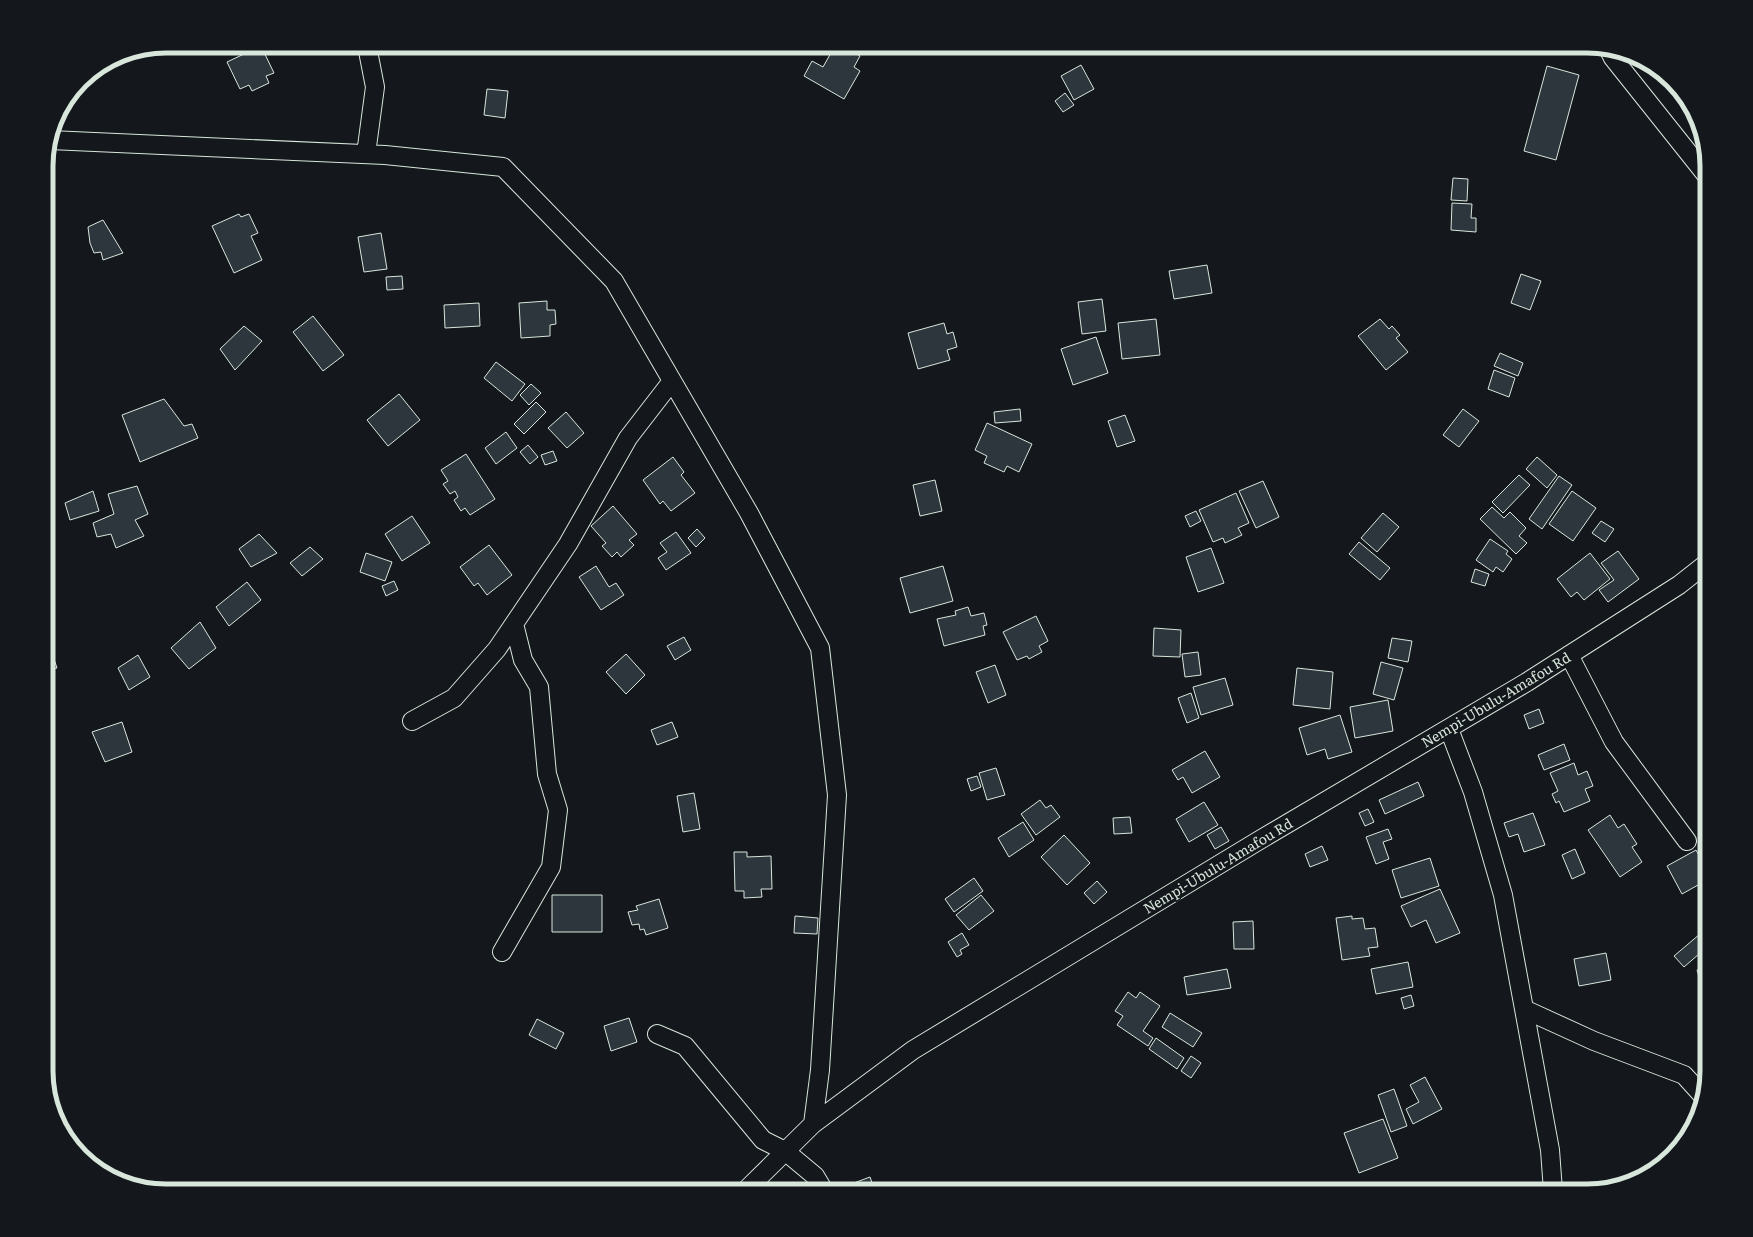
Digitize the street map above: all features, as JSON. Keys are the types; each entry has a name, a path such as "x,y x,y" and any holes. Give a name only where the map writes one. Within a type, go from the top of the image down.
{"street":[{"path":"366,154 375,87 368,53"},
{"path":"1612,56 1700,167"},
{"path":"56,140 366,154 503,167 614,281 749,513 820,648 837,795 820,1070 813,1124"},
{"path":"412,721 454,698 497,649 568,544 628,438 672,381"},
{"name":"Nempi-Ubulu-Amafou Rd","path":"752,1184 813,1124 913,1050 1258,841 1449,729 1569,656 1679,585 1700,568"},
{"path":"502,952 552,867 558,810 547,774 539,687 523,660 514,624"},
{"path":"1569,656 1614,742 1687,841"},
{"path":"1449,729 1473,792 1503,895 1550,1150 1552,1184"},
{"path":"1524,1009 1594,1041 1684,1075 1698,1091"},
{"path":"657,1034 684,1046 763,1140 785,1152 815,1176 820,1184"}],"building":[{"path":"246,53 264,53 274,73 266,76 269,83 252,91 249,85 240,89 227,62"},
{"path":"831,53 855,53 860,56 854,67 860,71 844,99 804,76 812,61 823,67"},
{"path":"1081,65 1094,89 1074,100 1061,76"},
{"path":"1547,66 1579,75 1556,160 1524,151"},
{"path":"487,89 508,91 505,118 484,115"},
{"path":"1065,93 1074,105 1063,112 1055,101"},
{"path":"1453,178 1468,179 1467,201 1451,200"},
{"path":"1452,203 1472,204 1471,218 1476,218 1476,232 1451,230"},
{"path":"239,214 241,217 249,214 258,233 251,236 262,260 234,273 212,226"},
{"path":"103,220 123,253 103,260 101,252 94,253 90,243 88,227"},
{"path":"381,233 387,269 364,272 358,237"},
{"path":"1207,265 1212,293 1174,299 1169,271"},
{"path":"1521,274 1541,281 1530,310 1511,303"},
{"path":"402,276 403,289 387,290 386,277"},
{"path":"1102,299 1106,331 1082,334 1078,302"},
{"path":"547,301 547,310 555,310 556,324 550,325 550,336 521,338 519,303"},
{"path":"479,303 480,326 445,328 444,305"},
{"path":"313,316 344,355 323,371 293,332"},
{"path":"1156,319 1160,355 1122,359 1118,323"},
{"path":"1380,319 1389,329 1392,326 1400,335 1396,338 1408,352 1386,370 1358,336"},
{"path":"944,323 947,334 953,332 957,347 947,350 950,360 918,369 908,333"},
{"path":"244,326 262,341 235,370 220,349"},
{"path":"1096,337 1108,373 1073,385 1061,349"},
{"path":"1500,353 1523,363 1518,376 1494,366"},
{"path":"496,362 525,384 512,401 484,378"},
{"path":"1494,370 1515,378 1509,397 1488,389"},
{"path":"531,384 541,393 529,405 520,395"},
{"path":"399,394 420,420 388,446 367,420"},
{"path":"164,399 184,426 192,424 198,438 140,462 122,415"},
{"path":"536,402 546,412 524,434 514,424"},
{"path":"1020,409 1021,421 995,423 994,412"},
{"path":"1463,409 1479,421 1459,447 1443,435"},
{"path":"566,412 584,433 567,448 548,428"},
{"path":"1125,415 1135,441 1117,447 1108,421"},
{"path":"987,423 1032,444 1019,472 1007,466 1004,472 984,463 987,456 975,450"},
{"path":"506,432 517,448 496,464 485,448"},
{"path":"528,445 538,457 530,464 520,452"},
{"path":"553,451 557,461 545,465 541,455"},
{"path":"466,454 495,499 470,515 465,508 461,511 454,500 458,497 455,491 450,494 443,484 448,481 441,470"},
{"path":"673,457 684,472 681,475 695,493 671,511 663,501 660,504 643,480"},
{"path":"1537,457 1557,475 1547,488 1526,469"},
{"path":"1519,475 1530,485 1503,513 1492,502"},
{"path":"1559,476 1572,485 1542,529 1529,519"},
{"path":"935,480 942,511 920,516 913,485"},
{"path":"1263,481 1279,517 1256,528 1239,491"},
{"path":"137,486 148,514 135,520 144,536 116,548 111,534 97,537 93,523 114,514 108,494"},
{"path":"93,491 99,511 70,520 65,503"},
{"path":"1572,491 1596,508 1573,541 1549,524"},
{"path":"1236,493 1249,523 1238,528 1242,535 1225,543 1223,538 1213,542 1199,510"},
{"path":"613,506 637,534 629,540 634,545 621,557 617,552 612,557 602,546 606,543 591,526"},
{"path":"1492,507 1504,518 1510,512 1526,528 1519,536 1527,543 1516,554 1480,519"},
{"path":"1196,511 1201,521 1190,527 1185,516"},
{"path":"1383,513 1399,527 1377,552 1361,538"},
{"path":"412,516 430,543 402,561 385,534"},
{"path":"1601,521 1614,529 1605,542 1592,533"},
{"path":"697,529 705,538 696,547 688,538"},
{"path":"676,532 691,553 666,570 658,558 667,552 660,543"},
{"path":"259,534 277,553 251,567 239,549"},
{"path":"1490,539 1508,551 1506,554 1512,559 1503,572 1496,567 1493,572 1476,560"},
{"path":"1359,542 1390,568 1380,580 1349,554"},
{"path":"489,545 512,575 487,595 478,583 474,586 460,567"},
{"path":"310,547 323,559 302,576 290,563"},
{"path":"1211,548 1224,583 1198,592 1186,557"},
{"path":"1618,551 1639,579 1608,602 1599,590 1614,580 1601,563"},
{"path":"366,553 392,562 385,581 360,572"},
{"path":"1590,553 1610,579 1584,600 1577,592 1571,597 1557,579"},
{"path":"596,566 609,587 616,583 624,595 601,610 579,577"},
{"path":"943,566 953,601 910,613 900,578"},
{"path":"1475,569 1489,574 1485,586 1471,582"},
{"path":"394,581 398,590 386,596 382,586"},
{"path":"247,582 261,600 229,626 216,607"},
{"path":"968,607 971,616 984,613 987,625 983,626 985,635 944,646 937,619 956,615 955,611"},
{"path":"1036,616 1048,641 1039,646 1042,652 1029,659 1027,656 1017,660 1003,632"},
{"path":"200,622 216,648 189,669 171,648"},
{"path":"1154,628 1181,630 1180,657 1153,656"},
{"path":"684,637 691,650 675,660 667,646"},
{"path":"1392,638 1412,641 1408,662 1388,658"},
{"path":"1198,652 1201,675 1185,677 1182,654"},
{"path":"626,654 645,675 626,694 606,672"},
{"path":"138,655 150,677 129,690 118,668"},
{"path":"53,656 57,668 53,669"},
{"path":"1381,662 1403,668 1394,700 1373,694"},
{"path":"995,665 1006,695 988,703 976,672"},
{"path":"1297,668 1333,672 1330,709 1293,705"},
{"path":"1225,678 1233,705 1201,715 1193,687"},
{"path":"1191,693 1199,718 1187,723 1178,698"},
{"path":"1388,700 1393,731 1355,738 1350,707"},
{"path":"1539,709 1544,723 1529,729 1524,715"},
{"path":"1340,715 1352,752 1328,759 1325,749 1307,755 1299,728"},
{"path":"122,722 132,752 105,762 92,732"},
{"path":"672,722 678,737 657,745 651,730"},
{"path":"1564,744 1570,760 1544,770 1538,755"},
{"path":"1205,751 1220,777 1192,793 1183,777 1178,780 1172,770"},
{"path":"1574,763 1578,775 1587,771 1593,786 1585,789 1590,801 1564,812 1559,801 1556,803 1552,794 1558,791 1550,773"},
{"path":"996,768 1005,795 987,800 979,773"},
{"path":"977,776 981,787 971,791 967,779"},
{"path":"1418,782 1424,796 1385,814 1379,800"},
{"path":"694,793 700,829 683,832 677,796"},
{"path":"1040,800 1046,808 1051,805 1060,817 1036,835 1021,814"},
{"path":"1204,802 1218,825 1189,842 1176,819"},
{"path":"1368,809 1374,822 1365,826 1359,813"},
{"path":"1533,813 1545,845 1524,852 1518,834 1509,837 1504,823"},
{"path":"1610,815 1618,828 1624,824 1637,844 1632,847 1642,862 1620,877 1588,830"},
{"path":"1130,817 1132,833 1114,834 1113,818"},
{"path":"1023,822 1034,840 1009,857 998,838"},
{"path":"1221,827 1229,841 1215,849 1207,835"},
{"path":"1388,829 1392,839 1383,842 1389,859 1376,864 1366,837"},
{"path":"1064,835 1090,863 1067,885 1041,857"},
{"path":"1322,846 1328,860 1310,867 1305,854"},
{"path":"1575,849 1585,873 1572,879 1562,855"},
{"path":"1696,850 1700,857 1700,884 1682,894 1667,866"},
{"path":"734,852 747,852 747,857 771,856 772,889 761,889 762,897 744,898 744,891 735,891"},
{"path":"1430,858 1439,886 1401,898 1392,870"},
{"path":"974,878 983,891 954,912 945,899"},
{"path":"1097,881 1107,892 1094,904 1084,893"},
{"path":"1440,889 1460,933 1436,943 1426,920 1411,927 1401,906"},
{"path":"552,895 602,895 602,932 552,932"},
{"path":"981,895 994,911 969,930 956,915"},
{"path":"659,899 668,928 646,935 644,929 640,930 639,924 632,925 628,912 638,910 636,906"},
{"path":"795,916 818,918 817,934 794,933"},
{"path":"1352,916 1352,919 1363,918 1365,929 1375,928 1378,947 1368,948 1370,956 1342,960 1336,918"},
{"path":"1253,921 1254,949 1234,949 1233,922"},
{"path":"962,933 969,945 960,950 962,954 957,957 948,942"},
{"path":"1700,934 1700,953 1684,967 1674,956"},
{"path":"1606,953 1611,980 1579,986 1574,959"},
{"path":"1408,962 1413,987 1376,994 1371,969"},
{"path":"1227,969 1231,988 1187,995 1184,977"},
{"path":"1700,969 1700,980 1697,970"},
{"path":"1128,992 1136,998 1140,992 1160,1006 1143,1031 1153,1038 1148,1046 1117,1025 1123,1016 1115,1011"},
{"path":"1411,995 1414,1006 1404,1009 1401,998"},
{"path":"1170,1013 1202,1033 1193,1047 1162,1027"},
{"path":"629,1018 637,1042 611,1051 604,1026"},
{"path":"537,1019 564,1033 556,1049 529,1035"},
{"path":"1156,1038 1184,1058 1177,1069 1149,1049"},
{"path":"1191,1056 1201,1063 1191,1078 1181,1071"},
{"path":"1425,1077 1442,1109 1413,1124 1406,1109 1419,1102 1410,1085"},
{"path":"1394,1089 1407,1126 1391,1132 1378,1095"},
{"path":"1383,1119 1398,1158 1359,1173 1344,1133"},
{"path":"870,1177 872,1184 851,1184"}]}
